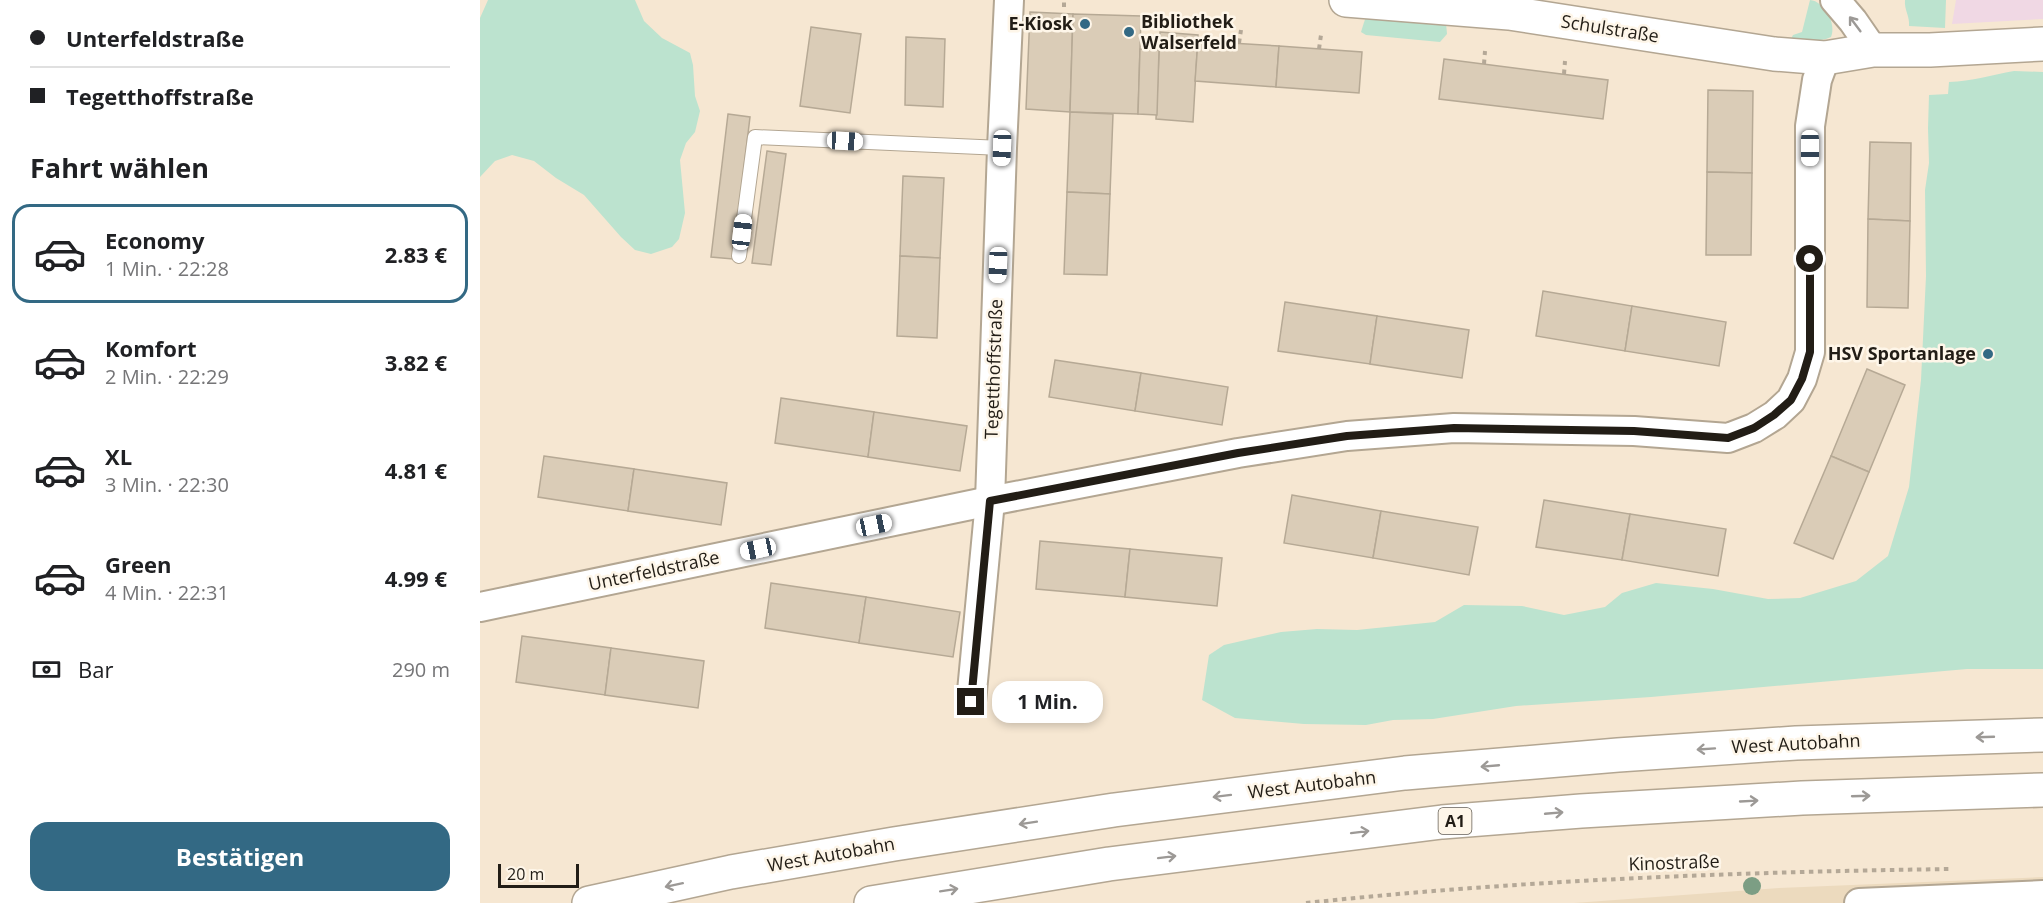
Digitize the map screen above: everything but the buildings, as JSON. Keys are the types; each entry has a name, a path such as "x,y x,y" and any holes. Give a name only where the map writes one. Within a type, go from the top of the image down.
{"main road":[{"name":"Schulstraße","path":"1346,0 1509,13 1774,54 1825,58 1873,50 1930,50 2043,44"},
{"name":"West Autobahn","path":"589,903 731,872 894,844 1114,810 1405,773 1796,743 2043,735"},
{"name":"A1","path":"871,903 1109,864 1442,822 1581,811 1791,799 2043,790"}],"street":[{"name":"Tegetthoffstraße","path":"971,702 990,501 1002,148 1010,0"},
{"path":"1835,0 1873,50"},
{"name":"Unterfeldstraße","path":"480,607 990,501 1238,453 1347,436 1454,428 1634,431 1728,438 1754,428 1791,400 1802,379 1810,352 1810,126 1817,80 1825,58"},
{"path":"1859,903 2043,895"}],"lane":[{"path":"740,256 755,137 1002,148"}],"path":[{"path":"1064,0 1064,7"},
{"path":"1239,44 1241,30"},
{"path":"1319,49 1321,35"},
{"path":"1484,64 1485,51"},
{"path":"1564,74 1565,61"},
{"name":"Kinostraße","path":"1306,903 1426,890 1592,880 1964,868"}],"shaded area":[{"path":"1956,0 2043,0 2043,19 1952,24"},
{"path":"2043,877 2043,903 1574,903 1779,888"}],"green space":[{"path":"488,0 635,0 644,21 662,38 690,53 695,96 700,111 695,132 686,143 680,160 685,213 679,239 672,247 651,254 635,250 584,195 534,161 512,155 495,161 480,177 480,18"},
{"path":"1810,0 1820,4 1828,14 1832,26 1831,37 1816,41 1791,39 1793,35 1802,32"},
{"path":"1905,0 1946,0 1945,28 1909,26"},
{"path":"1367,13 1446,23 1447,34 1440,42 1366,35 1361,32"},
{"path":"2014,71 2043,72 2043,669 1967,669 1651,697 1516,706 1433,719 1393,720 1366,725 1304,724 1235,718 1202,700 1209,655 1224,645 1281,632 1317,629 1357,630 1435,622 1464,605 1522,606 1564,615 1605,607 1622,593 1656,583 1713,589 1768,599 1800,598 1856,581 1888,556 1909,487 1921,380 1926,276 1925,190 1929,163 1929,95 1948,94 1949,82"}],"place":[{"name":"E-Kiosk","path":"1085,24"},
{"name":"Bibliothek Walserfeld","path":"1129,32"},
{"name":"HSV Sportanlage","path":"1988,354"}],"route":[{"path":"971,702 990,501 1238,453 1347,436 1454,428 1634,431 1728,438 1754,428 1774,415 1791,400 1802,379 1810,352 1810,259"}]}
